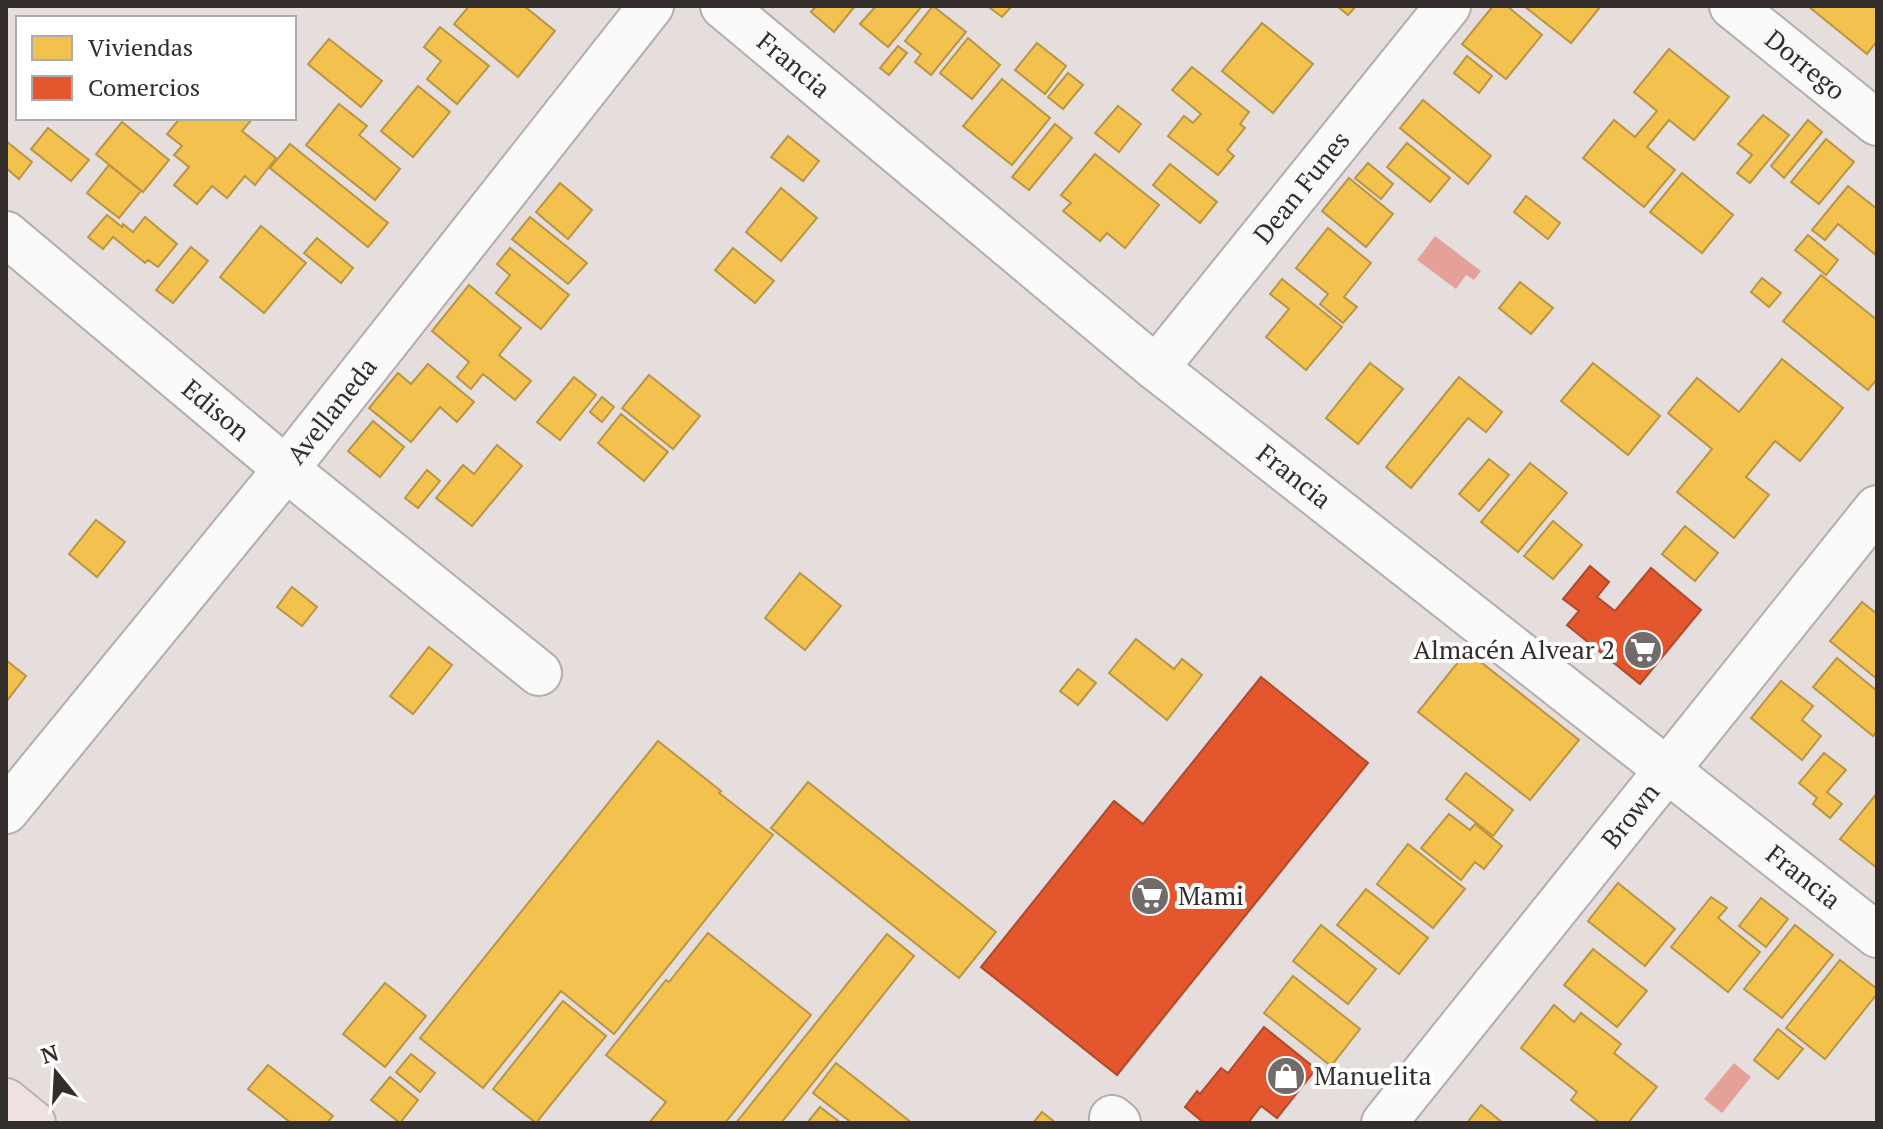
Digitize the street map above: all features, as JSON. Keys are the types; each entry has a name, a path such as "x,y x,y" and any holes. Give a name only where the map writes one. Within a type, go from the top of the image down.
{"highway":[{"path":"6,1101 33,1123"}],"street":[{"name":"Avellaneda","path":"6,811 286,469 651,6"},
{"name":"Francia","path":"723,6 1156,368 1877,935"},
{"name":"Dean Funes","path":"1156,368 1448,6"},
{"name":"Dorrego","path":"1732,6 1877,123"},
{"name":"Edison","path":"6,234 286,469 539,673"},
{"name":"Brown","path":"1384,1123 1877,508"}],"shaded area":[{"path":"1435,236 1481,271 1474,280 1466,275 1456,289 1417,260"},
{"path":"1734,1063 1751,1077 1722,1113 1704,1099"}],"building: Viviendas":[{"path":"469,6 524,6 555,31 518,77 454,24"},
{"path":"816,6 855,6 834,32 811,12"},
{"path":"876,6 922,6 888,47 860,24"},
{"path":"933,6 966,32 931,75 915,62 921,54 905,41"},
{"path":"1337,6 1356,6 1348,15"},
{"path":"1493,6 1507,6 1542,35 1506,79 1462,44"},
{"path":"1524,6 1601,6 1571,43"},
{"path":"1808,6 1877,6 1877,41 1867,54"},
{"path":"1011,7 1002,17 990,8"},
{"path":"1262,23 1313,64 1273,113 1222,71"},
{"path":"440,27 489,66 457,104 427,79 441,61 424,47"},
{"path":"968,38 1000,65 972,99 940,73"},
{"path":"329,39 382,81 361,107 308,64"},
{"path":"1037,43 1066,66 1045,94 1015,70"},
{"path":"898,46 907,53 889,75 880,68"},
{"path":"1669,49 1729,97 1694,140 1669,120 1647,147 1675,170 1644,207 1583,158 1614,120 1635,137 1657,111 1634,92"},
{"path":"1467,56 1492,76 1479,93 1454,73"},
{"path":"1192,67 1249,112 1240,124 1245,128 1227,150 1234,156 1218,175 1168,136 1184,116 1193,123 1201,114 1172,90"},
{"path":"1068,73 1083,85 1063,109 1048,97"},
{"path":"1002,79 1050,118 1012,165 963,126"},
{"path":"418,86 450,112 413,157 381,131"},
{"path":"1423,100 1491,156 1468,184 1400,128"},
{"path":"339,104 367,126 359,135 400,169 375,200 306,145"},
{"path":"1118,106 1141,124 1119,152 1095,133"},
{"path":"1763,115 1789,135 1750,183 1737,173 1752,155 1738,144"},
{"path":"178,120 251,120 242,131 276,158 255,185 245,176 227,198 212,186 197,204 174,185 189,167 174,155 182,146 167,134"},
{"path":"1808,120 1822,132 1784,178 1771,166"},
{"path":"122,122 169,160 143,192 96,154"},
{"path":"1055,124 1072,138 1029,190 1012,177"},
{"path":"48,128 89,160 71,181 31,149"},
{"path":"788,136 819,161 803,181 771,157"},
{"path":"1826,139 1854,162 1819,204 1791,182"},
{"path":"6,141 32,162 19,179 6,168"},
{"path":"1407,143 1450,178 1430,202 1387,167"},
{"path":"290,144 388,223 368,247 270,168"},
{"path":"1095,154 1159,205 1125,248 1107,233 1100,241 1063,211 1071,203 1061,195"},
{"path":"1368,163 1393,184 1381,199 1355,178"},
{"path":"1170,164 1217,202 1200,223 1153,185"},
{"path":"109,165 141,191 119,218 87,193"},
{"path":"1682,173 1733,215 1702,253 1650,212"},
{"path":"1349,178 1393,214 1366,247 1322,211"},
{"path":"560,183 592,210 568,239 536,212"},
{"path":"1848,186 1877,209 1877,256 1838,224 1825,240 1812,230"},
{"path":"781,188 817,218 781,261 746,232"},
{"path":"1526,196 1560,223 1548,239 1514,212"},
{"path":"107,215 133,232 145,217 177,244 158,267 148,260 145,263 113,237 103,249 88,237"},
{"path":"530,217 587,263 568,284 512,239"},
{"path":"261,226 306,263 264,313 220,277"},
{"path":"1328,228 1371,263 1344,297 1357,307 1343,323 1320,304 1328,294 1296,268"},
{"path":"1808,235 1838,260 1826,275 1795,250"},
{"path":"317,238 353,268 341,283 304,253"},
{"path":"191,247 208,261 173,303 156,290"},
{"path":"510,248 569,295 541,329 496,293 510,275 497,264"},
{"path":"733,248 774,281 755,303 715,270"},
{"path":"1821,275 1877,320 1877,379 1868,390 1783,321"},
{"path":"1762,278 1781,293 1769,307 1751,292"},
{"path":"1282,279 1342,327 1306,370 1266,337 1289,309 1270,294"},
{"path":"1520,282 1553,308 1531,334 1499,308"},
{"path":"469,285 521,328 499,355 531,381 515,400 483,374 471,389 457,377 469,362 432,331"},
{"path":"1782,359 1843,408 1800,461 1775,441 1746,477 1769,495 1734,538 1677,492 1712,449 1668,413 1697,378 1739,412"},
{"path":"1370,363 1403,389 1358,444 1326,418"},
{"path":"1593,363 1660,416 1628,455 1561,401"},
{"path":"428,364 474,402 457,422 440,407 411,442 369,408 398,373 411,384"},
{"path":"649,375 700,416 673,449 622,408"},
{"path":"574,377 596,395 560,440 537,422"},
{"path":"1459,377 1502,412 1486,432 1468,418 1411,488 1386,467"},
{"path":"602,397 614,407 602,422 590,412"},
{"path":"621,414 668,452 644,481 598,443"},
{"path":"373,421 404,447 380,477 348,451"},
{"path":"497,445 522,466 472,526 436,498 463,465 474,474"},
{"path":"1489,459 1509,475 1479,511 1459,494"},
{"path":"1530,463 1567,493 1518,552 1481,522"},
{"path":"427,470 440,481 418,508 405,498"},
{"path":"96,520 125,542 97,577 69,554"},
{"path":"1553,521 1582,545 1553,579 1524,556"},
{"path":"1685,526 1718,553 1695,581 1662,554"},
{"path":"800,573 841,606 805,650 765,618"},
{"path":"292,587 317,607 302,626 277,607"},
{"path":"1862,602 1877,614 1877,679 1830,641"},
{"path":"1136,639 1174,669 1182,659 1202,675 1167,720 1109,673"},
{"path":"429,647 452,665 413,714 390,696"},
{"path":"1467,651 1579,740 1530,800 1418,712"},
{"path":"1837,658 1877,691 1877,731 1873,736 1813,687"},
{"path":"6,660 26,676 6,702"},
{"path":"1078,669 1096,683 1078,705 1060,691"},
{"path":"1781,681 1813,706 1802,720 1821,736 1802,760 1751,718"},
{"path":"658,741 773,835 614,1034 561,991 483,1088 420,1038"},
{"path":"1824,753 1846,770 1827,792 1842,804 1830,818 1813,804 1817,798 1799,783"},
{"path":"1466,773 1513,810 1493,836 1446,799"},
{"path":"808,782 996,932 959,978 771,828"},
{"path":"1877,793 1877,868 1840,839"},
{"path":"1449,814 1470,830 1475,824 1502,846 1484,869 1475,862 1461,880 1421,848"},
{"path":"1408,844 1465,889 1433,928 1377,884"},
{"path":"1618,883 1675,929 1645,966 1588,921"},
{"path":"1366,889 1428,938 1399,974 1337,925"},
{"path":"1711,897 1727,908 1718,918 1760,952 1728,992 1671,947"},
{"path":"1761,898 1788,919 1766,947 1739,926"},
{"path":"1321,925 1376,969 1348,1004 1293,961"},
{"path":"1795,925 1833,955 1782,1018 1744,989"},
{"path":"708,933 811,1015 725,1123 649,1123 666,1102 606,1055"},
{"path":"887,934 914,956 781,1123 736,1123"},
{"path":"1593,949 1647,991 1617,1027 1564,985"},
{"path":"1840,960 1877,989 1877,994 1825,1059 1786,1028"},
{"path":"1293,976 1360,1029 1331,1066 1264,1013"},
{"path":"385,983 426,1016 385,1067 343,1034"},
{"path":"563,1001 606,1036 536,1123 493,1089"},
{"path":"1554,1005 1574,1022 1581,1013 1621,1044 1614,1053 1657,1087 1628,1123 1600,1123 1571,1100 1577,1092 1521,1048"},
{"path":"1778,1029 1803,1049 1778,1079 1754,1060"},
{"path":"411,1054 435,1073 420,1092 396,1072"},
{"path":"836,1063 912,1123 852,1123 813,1093"},
{"path":"268,1065 333,1116 327,1123 291,1123 248,1089"},
{"path":"390,1077 418,1100 400,1123 371,1100"},
{"path":"1481,1105 1503,1123 1467,1123"},
{"path":"820,1107 841,1123 807,1123"},
{"path":"1042,1112 1056,1123 1033,1123"}],"building: Comercios":[{"path":"1590,566 1609,582 1597,597 1615,611 1651,568 1701,610 1640,684 1567,625 1579,611 1563,599"},
{"name":"Mami","path":"1261,677 1368,763 1117,1075 981,967 1114,801 1143,824"},
{"path":"1264,1027 1316,1069 1277,1118 1261,1106 1248,1123 1204,1123 1185,1107 1221,1068 1228,1073"}],"place":[{"name":"Almacén Alvear 2","path":"1643,650"},
{"name":"Mami","path":"1150,896"},
{"name":"Manuelita","path":"1286,1076"}]}
